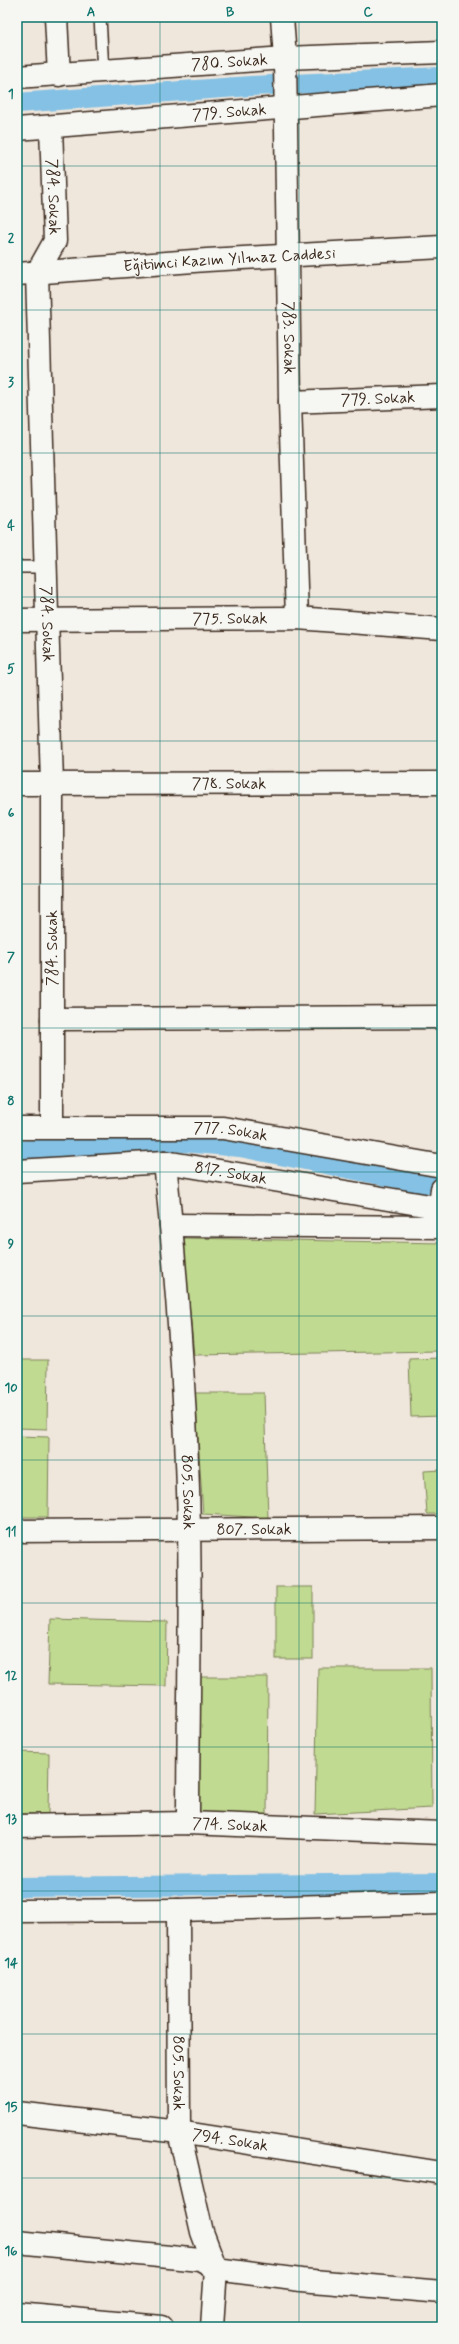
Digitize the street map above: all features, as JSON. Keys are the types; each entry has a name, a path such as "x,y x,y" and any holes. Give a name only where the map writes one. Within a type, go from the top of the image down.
{"street":[{"path":"56,17 59,74"},
{"name":"783. Sokak","path":"282,17 285,58 290,402 296,618"},
{"name":"780. Sokak","path":"17,77 285,58 442,52"},
{"name":"779. Sokak","path":"17,129 442,95"},
{"name":"784. Sokak","path":"51,127 55,241 27,273 46,567 52,784 52,1126"},
{"name":"Eğitimci Kazım Yılmaz Caddesi","path":"27,273 442,247"},
{"name":"779. Sokak","path":"290,402 442,396"},
{"name":"775. Sokak","path":"17,620 296,618 442,629"},
{"name":"778. Sokak","path":"17,784 442,783"},
{"path":"52,1019 442,1017"},
{"name":"777. Sokak","path":"17,1128 52,1126 222,1128 442,1166"},
{"name":"817. Sokak","path":"17,1171 165,1162 442,1208"},
{"name":"805. Sokak","path":"165,1162 172,1224 189,1530 188,1823"},
{"path":"172,1224 442,1208"},
{"name":"807. Sokak","path":"17,1531 442,1528"},
{"name":"774. Sokak","path":"17,1826 188,1823 442,1833"},
{"path":"17,1911 178,1910 442,1903"},
{"name":"805. Sokak","path":"178,1910 179,2132 202,2232 216,2269 212,2327"},
{"name":"794. Sokak","path":"17,2113 179,2132 442,2173"},
{"path":"17,2242 200,2260 216,2269 301,2280 442,2292"},
{"path":"17,2314 161,2327"}],"lane":[{"path":"100,17 102,71"},
{"path":"17,567 46,567"}],"green space":[{"path":"183,1238 442,1243 441,1351 194,1355"},
{"path":"442,1358 442,1416 411,1417 409,1359"},
{"path":"17,1360 48,1360 47,1429 17,1428"},
{"path":"195,1393 264,1393 268,1518 203,1514"},
{"path":"17,1436 49,1437 48,1517 17,1517"},
{"path":"442,1470 442,1514 427,1514 424,1471"},
{"path":"276,1587 313,1587 313,1659 276,1659"},
{"path":"50,1619 167,1622 166,1686 48,1684"},
{"path":"318,1668 431,1668 432,1808 315,1814"},
{"path":"200,1677 268,1677 267,1816 198,1815"},
{"path":"17,1752 49,1753 48,1814 17,1814"}],"waterway":[{"path":"17,103 251,86 442,77"},
{"path":"17,1151 172,1141 240,1147 442,1187"},
{"path":"17,1887 442,1883"}]}
